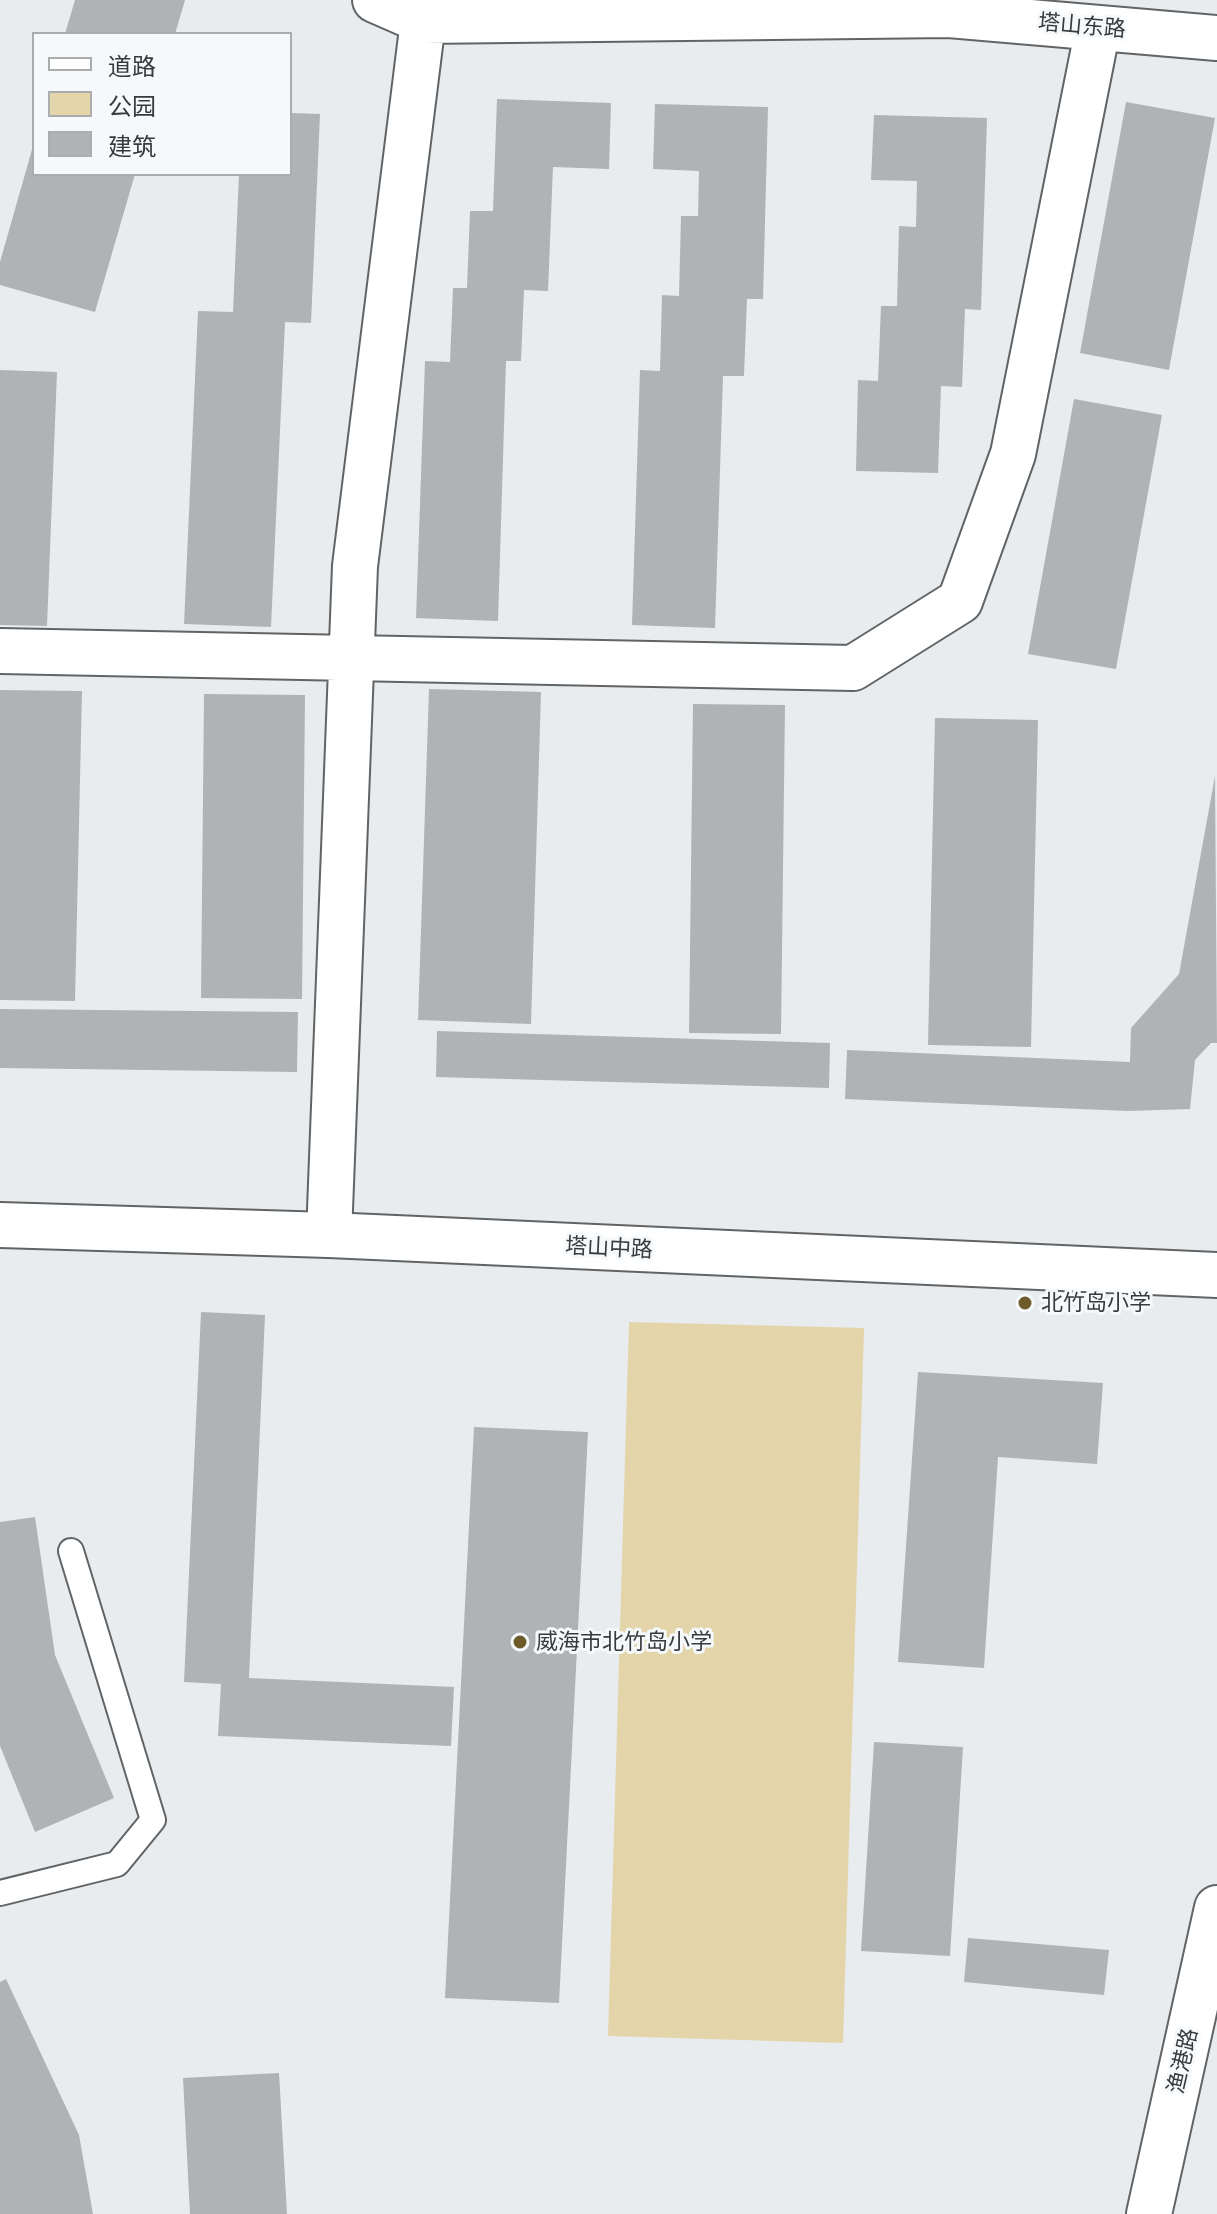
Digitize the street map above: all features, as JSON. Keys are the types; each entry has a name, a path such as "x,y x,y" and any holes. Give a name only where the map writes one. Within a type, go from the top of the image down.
{"street":[{"name":"塔山东路","path":"375,0 423,21 891,8 1217,38"},
{"path":"329,1235 355,566 423,21"},
{"path":"0,651 853,668 960,601 1013,454 1098,28"},
{"name":"塔山中路","path":"0,1225 329,1235 1217,1275"},
{"name":"渔港路","path":"1149,2214 1217,1908"}],"lane":[{"path":"0,1893 117,1864 153,1820 71,1551"}],"green space":[{"path":"629,1322 864,1328 843,2043 608,2036"}],"building":[{"path":"75,0 185,0 176,32 66,32"},
{"path":"497,99 611,103 609,169 553,167 548,291 524,290 521,361 506,361 498,621 416,618 425,361 450,362 453,288 467,288 470,211 493,211"},
{"path":"1126,102 1215,118 1169,370 1080,353"},
{"path":"655,104 768,107 763,299 747,299 744,376 723,376 715,628 632,625 640,370 660,371 662,295 679,296 681,216 698,216 699,171 653,169"},
{"path":"292,113 320,114 311,323 285,322 271,627 184,624 198,311 233,312 239,176 292,176"},
{"path":"874,115 987,118 981,310 965,309 962,387 941,386 938,473 856,471 858,380 878,381 881,306 897,306 899,226 916,227 917,181 871,180"},
{"path":"32,150 32,176 134,176 95,312 0,285 0,262"},
{"path":"0,370 57,372 47,626 0,625"},
{"path":"1074,399 1162,415 1116,669 1028,654"},
{"path":"429,689 541,692 531,1024 418,1020"},
{"path":"0,690 82,691 75,1001 0,1000"},
{"path":"204,694 305,695 302,999 201,998"},
{"path":"693,704 785,705 781,1034 689,1033"},
{"path":"935,718 1038,720 1031,1047 928,1045"},
{"path":"1215,776 1217,1043 1211,1043 1195,1060 1190,1109 1128,1111 845,1099 847,1050 1130,1062 1131,1028 1179,974"},
{"path":"0,1009 298,1012 297,1072 0,1068"},
{"path":"437,1031 830,1043 829,1088 436,1077"},
{"path":"201,1312 265,1315 249,1678 454,1687 451,1746 218,1736 221,1684 184,1682"},
{"path":"918,1372 1103,1383 1097,1464 998,1457 984,1668 898,1662"},
{"path":"474,1427 588,1432 559,2003 445,1998"},
{"path":"35,1517 55,1655 114,1798 35,1832 0,1746 0,1522"},
{"path":"874,1742 963,1747 950,1956 861,1951"},
{"path":"968,1938 1109,1950 1104,1995 964,1982"},
{"path":"6,1979 79,2135 93,2214 0,2214 0,1982"},
{"path":"279,2073 287,2214 190,2214 183,2078"}],"place":[{"name":"北竹岛小学","path":"1025,1303"},
{"name":"威海市北竹岛小学","path":"520,1642"}]}
